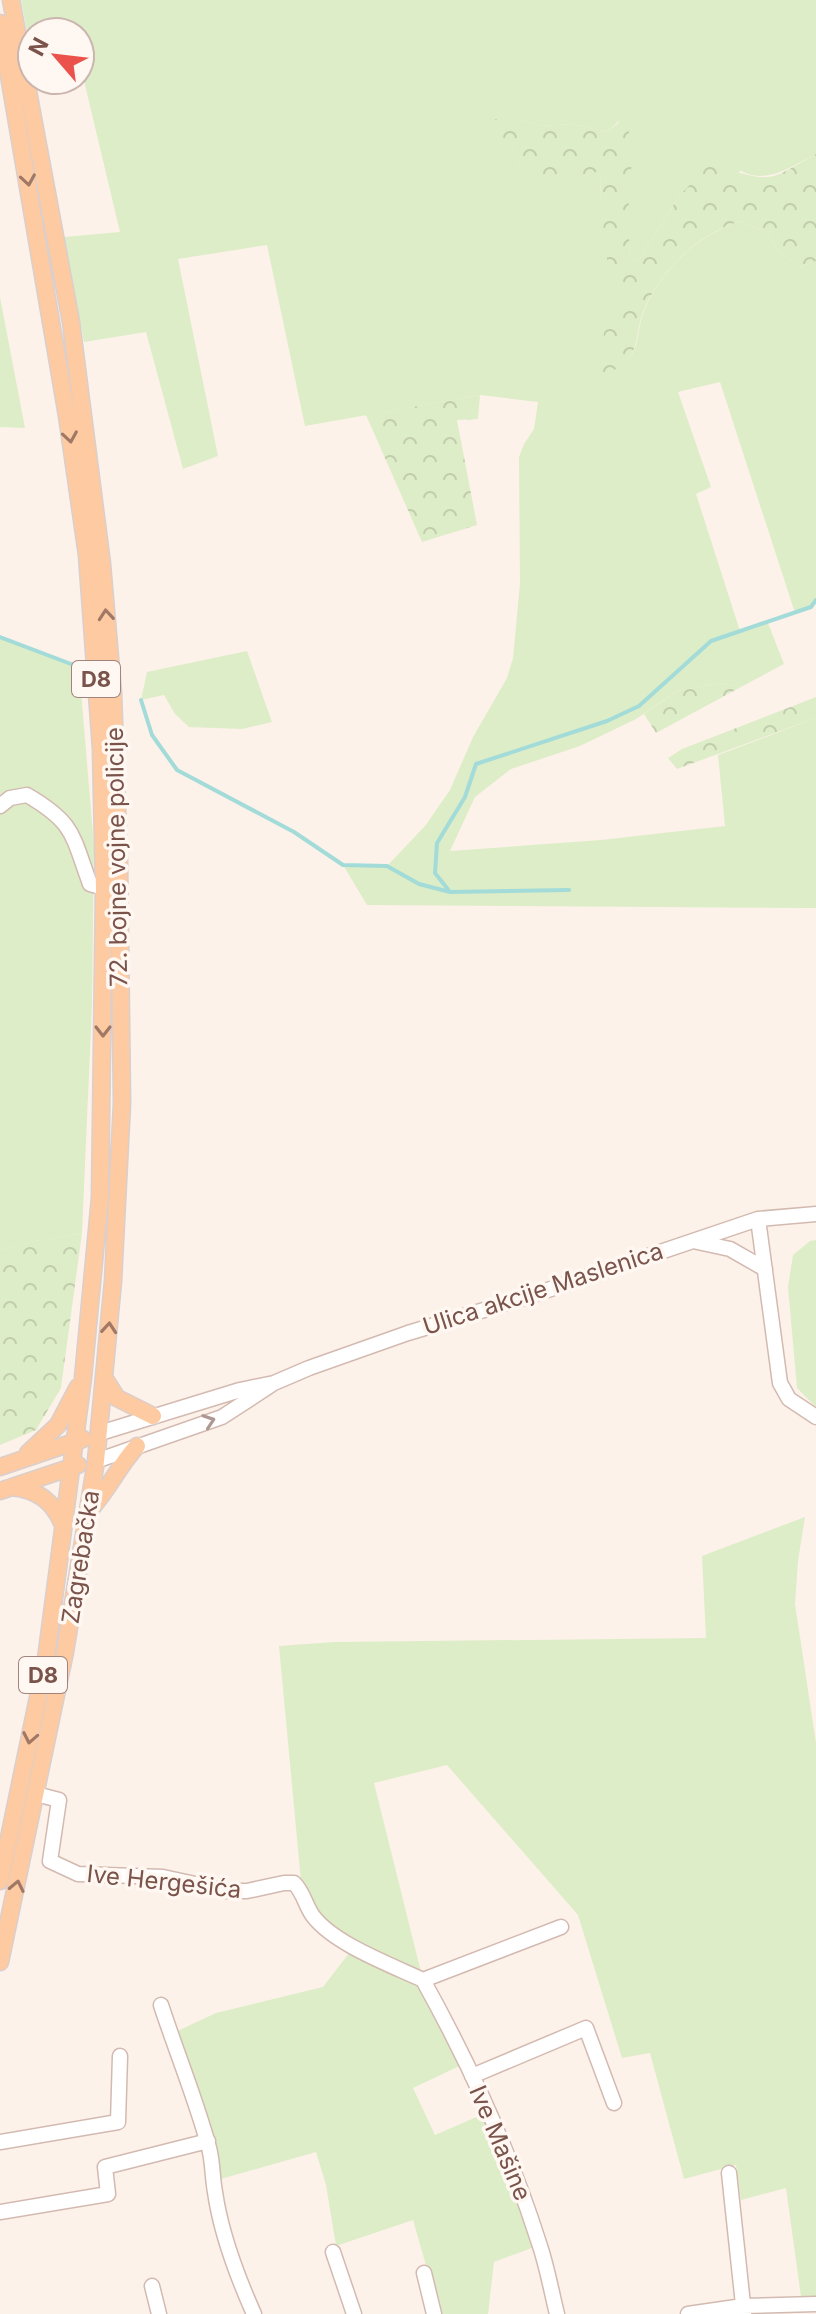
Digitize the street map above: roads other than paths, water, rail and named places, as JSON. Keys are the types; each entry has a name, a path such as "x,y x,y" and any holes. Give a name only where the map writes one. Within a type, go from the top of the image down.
{"main road":[{"name":"72. bojne vojne policije","path":"11,0 71,322 102,564 113,693 122,1103 113,1281 100,1433"},
{"name":"72. bojne vojne policije","path":"0,23 87,555 101,749 104,888 100,1185 76,1441"},
{"path":"20,1459 58,1425 83,1378"},
{"path":"105,1379 117,1398 153,1416"},
{"path":"0,1467 100,1433"},
{"name":"Zagrebačka","path":"0,1962 65,1652 100,1433"},
{"name":"Zagrebačka","path":"0,1881 46,1659 76,1441"},
{"path":"88,1512 103,1496 112,1476 137,1446"},
{"path":"5,1489 96,1461"},
{"path":"5,1489 26,1489 48,1500 57,1511 63,1527"}],"street":[{"path":"3,799 27,795 53,810 72,832 90,884 104,888"},
{"name":"Ulica akcije Maslenica","path":"96,1461 222,1417 274,1383 408,1333 530,1296 758,1219 816,1214"},
{"path":"758,1219 780,1383 789,1399 816,1417"},
{"path":"693,1241 730,1249 765,1269"},
{"name":"Ulica akcije Maslenica","path":"100,1433 240,1390 274,1383"},
{"name":"Ive Hergešića","path":"36,1794 59,1800 50,1861 78,1874 163,1877 227,1891 294,1883 302,1892 313,1916 342,1940 423,1980"},
{"path":"423,1980 561,1927"},
{"name":"Ive Mašine","path":"423,1980 472,2076 540,2245 557,2314"},
{"path":"161,2005 208,2141 214,2190 234,2265 254,2314"},
{"path":"472,2076 586,2028 614,2103"},
{"path":"0,2142 118,2122 120,2056"},
{"path":"0,2212 108,2194 105,2167 208,2141"},
{"path":"729,2173 744,2310"},
{"path":"333,2252 354,2314"},
{"path":"424,2273 434,2314"},
{"path":"152,2286 159,2314"},
{"path":"688,2314 816,2304"}],"waterway":[{"path":"450,892 435,873 437,843 465,797 476,764 607,721 639,706 711,641 811,607 816,600"},
{"path":"0,637 79,667"},
{"path":"141,700 152,735 177,770 294,832 343,865 387,866 419,884 450,892 569,890"}]}
